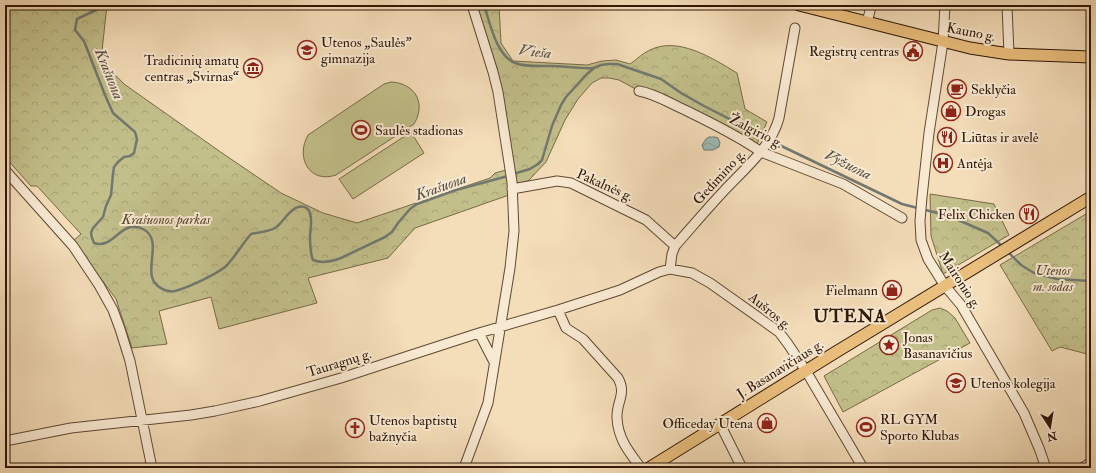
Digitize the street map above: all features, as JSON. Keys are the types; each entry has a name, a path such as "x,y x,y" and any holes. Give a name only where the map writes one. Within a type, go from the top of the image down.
{"main road":[{"name":"Kauno g.","path":"799,5 828,9 847,17 970,48 1009,54 1091,57"},
{"name":"J. Basanavičiaus g.","path":"649,468 1091,197"}],"street":[{"path":"464,468 488,403 510,268 514,232 512,186 498,92 472,5"},
{"path":"867,22 870,5"},
{"name":"Maironio g.","path":"946,5 943,42 928,134 920,221 921,240 928,259 945,286 961,305 1024,413 1046,468"},
{"path":"1008,5 1009,54"},
{"name":"Gedimino g.","path":"670,269 672,254 675,246 762,150 775,130 780,118 795,28"},
{"name":"Žalgirio g.","path":"639,90 662,98 762,150 843,184 902,218"},
{"path":"5,170 73,246 106,298 126,345 152,468"},
{"name":"Pakalnės g.","path":"512,186 557,182 570,183 646,220 675,246"},
{"name":"Tauragnų g.","path":"5,441 71,428 191,415 260,401 382,365 500,326 558,310 620,290 659,272 670,269"},
{"name":"Aušros g.","path":"670,269 692,273 701,277 779,332 806,371 863,468"},
{"path":"558,310 566,328 583,339 618,378 622,387 617,412 620,435 623,443 641,468"},
{"path":"479,333 494,362"},
{"path":"720,424 742,468"},
{"path":"1082,468 1091,462"}],"green space":[{"name":"Krašuonos parkas","path":"5,5 107,5 101,60 124,84 281,193 323,213 357,223 490,178 495,173 506,170 509,195 415,228 388,258 308,278 317,303 219,329 211,297 159,311 167,344 132,348 116,299 73,241 81,234 37,186 31,186 5,157"},
{"path":"475,5 499,5 501,43 513,61 587,65 602,61 616,60 630,64 646,52 659,47 671,46 694,50 706,55 737,73 745,109 767,122 757,144 639,91 619,80 601,78 592,83 578,99 565,120 546,162 528,181 516,184"},
{"name":"Saulės stadionas","path":"391,82 406,86 416,95 419,108 418,116 414,124 336,175 327,177 319,176 312,172 307,167 303,152 304,144 308,135 384,84"},
{"path":"411,132 424,153 353,199 339,179"},
{"path":"930,194 994,204 1009,235 943,274 931,236"},
{"name":"Utenos m. sodas","path":"1091,211 1091,355 1060,347 1052,351 1000,265"},
{"path":"940,308 947,311 955,318 970,343 843,412 824,376 932,310"}],"water":[{"path":"709,137 718,138 720,143 719,147 713,150 704,150 702,145"}],"waterway":[{"name":"Krašuona","path":"101,5 98,9 77,19 75,30 84,41 113,113 135,132 137,139 134,153 130,156 124,157 114,167 111,195 103,217 93,228 91,233 92,238 94,243 101,244 112,239 123,230 135,227 143,229 148,233 153,244 151,271 153,280 164,290 175,291 215,274 232,260 251,234 275,228 292,210 298,207 303,207 310,212 310,248 313,260 327,262 341,258 385,237 392,232 410,209 417,204 456,190 508,176"},
{"name":"Vieša","path":"484,5 498,46 508,59 515,63 528,66 594,68"},
{"name":"Vyžuona","path":"513,174 530,169 542,160 552,126 561,105 566,97 587,74 594,68 601,65 617,64 661,79 681,93 704,106 767,138"},
{"name":"Vyžuona","path":"771,141 902,204 949,216 988,233 1003,247"},
{"name":"Vyžuona","path":"1008,252 1021,265 1034,273 1057,279 1091,281"}],"place":[{"name":"Utenos „Saulės” gimnazija","path":"307,50"},
{"name":"Registrų centras","path":"913,51"},
{"name":"Tradicinių amatų centras „Svirnas“","path":"253,68"},
{"name":"Seklyčia","path":"957,89"},
{"name":"Drogas","path":"951,111"},
{"name":"Saulės stadionas","path":"361,130"},
{"name":"Liūtas ir avelė","path":"947,137"},
{"name":"Antėja","path":"943,163"},
{"name":"Felix Chicken","path":"1029,214"},
{"name":"Fielmann","path":"892,290"},
{"name":"Jonas Basanavičius","path":"889,345"},
{"name":"Utenos kolegija","path":"956,383"},
{"name":"Officeday Utena","path":"767,423"},
{"name":"RL GYM Sporto Klubas","path":"866,427"},
{"name":"Utenos baptistų bažnyčia","path":"355,428"}],"district":[{"name":"UTENA","path":"850,316"}]}
